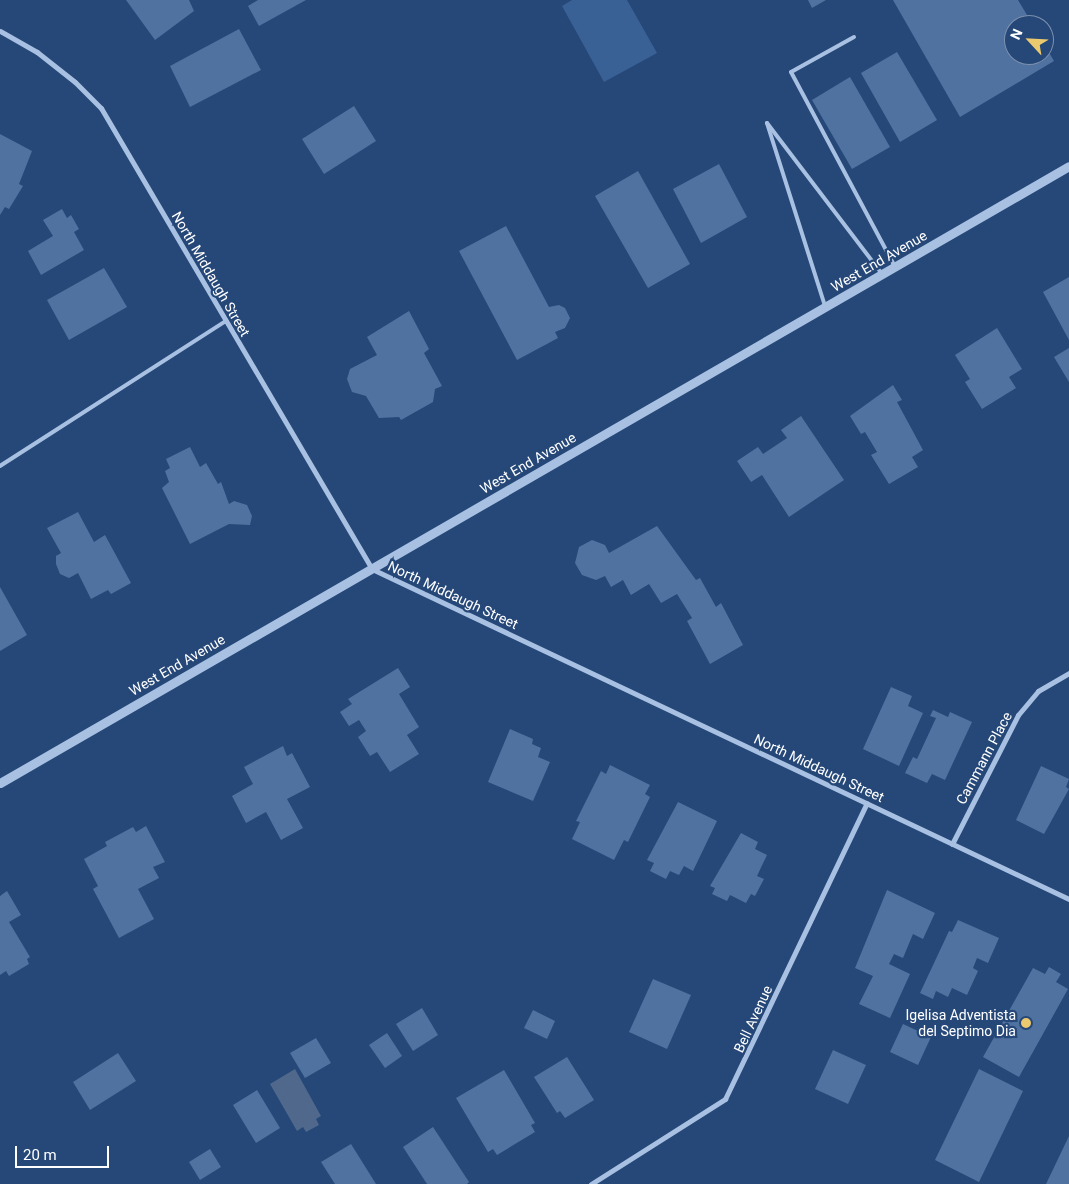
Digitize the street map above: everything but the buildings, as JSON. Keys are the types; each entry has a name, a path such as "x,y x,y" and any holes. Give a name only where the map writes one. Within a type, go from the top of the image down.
{"street":[{"name":"North Middaugh Street","path":"0,30 37,52 75,82 101,108 372,569 1069,899"},
{"name":"West End Avenue","path":"0,783 1069,166"},
{"name":"Cammann Place","path":"952,844 1018,715 1038,692 1069,673"},
{"name":"Bell Avenue","path":"591,1184 725,1099 867,804"}],"lane":[{"path":"854,37 791,72 896,267"},
{"path":"826,307 767,123 882,274"},
{"path":"0,466 226,320"}],"shaded area":[{"path":"572,0 627,0 657,53 604,82 562,6"},
{"path":"295,1069 321,1116 316,1119 319,1125 306,1132 303,1127 297,1131 270,1084"}],"place":[{"name":"Igelisa Adventista del Septimo Dia","path":"1026,1023"}]}
